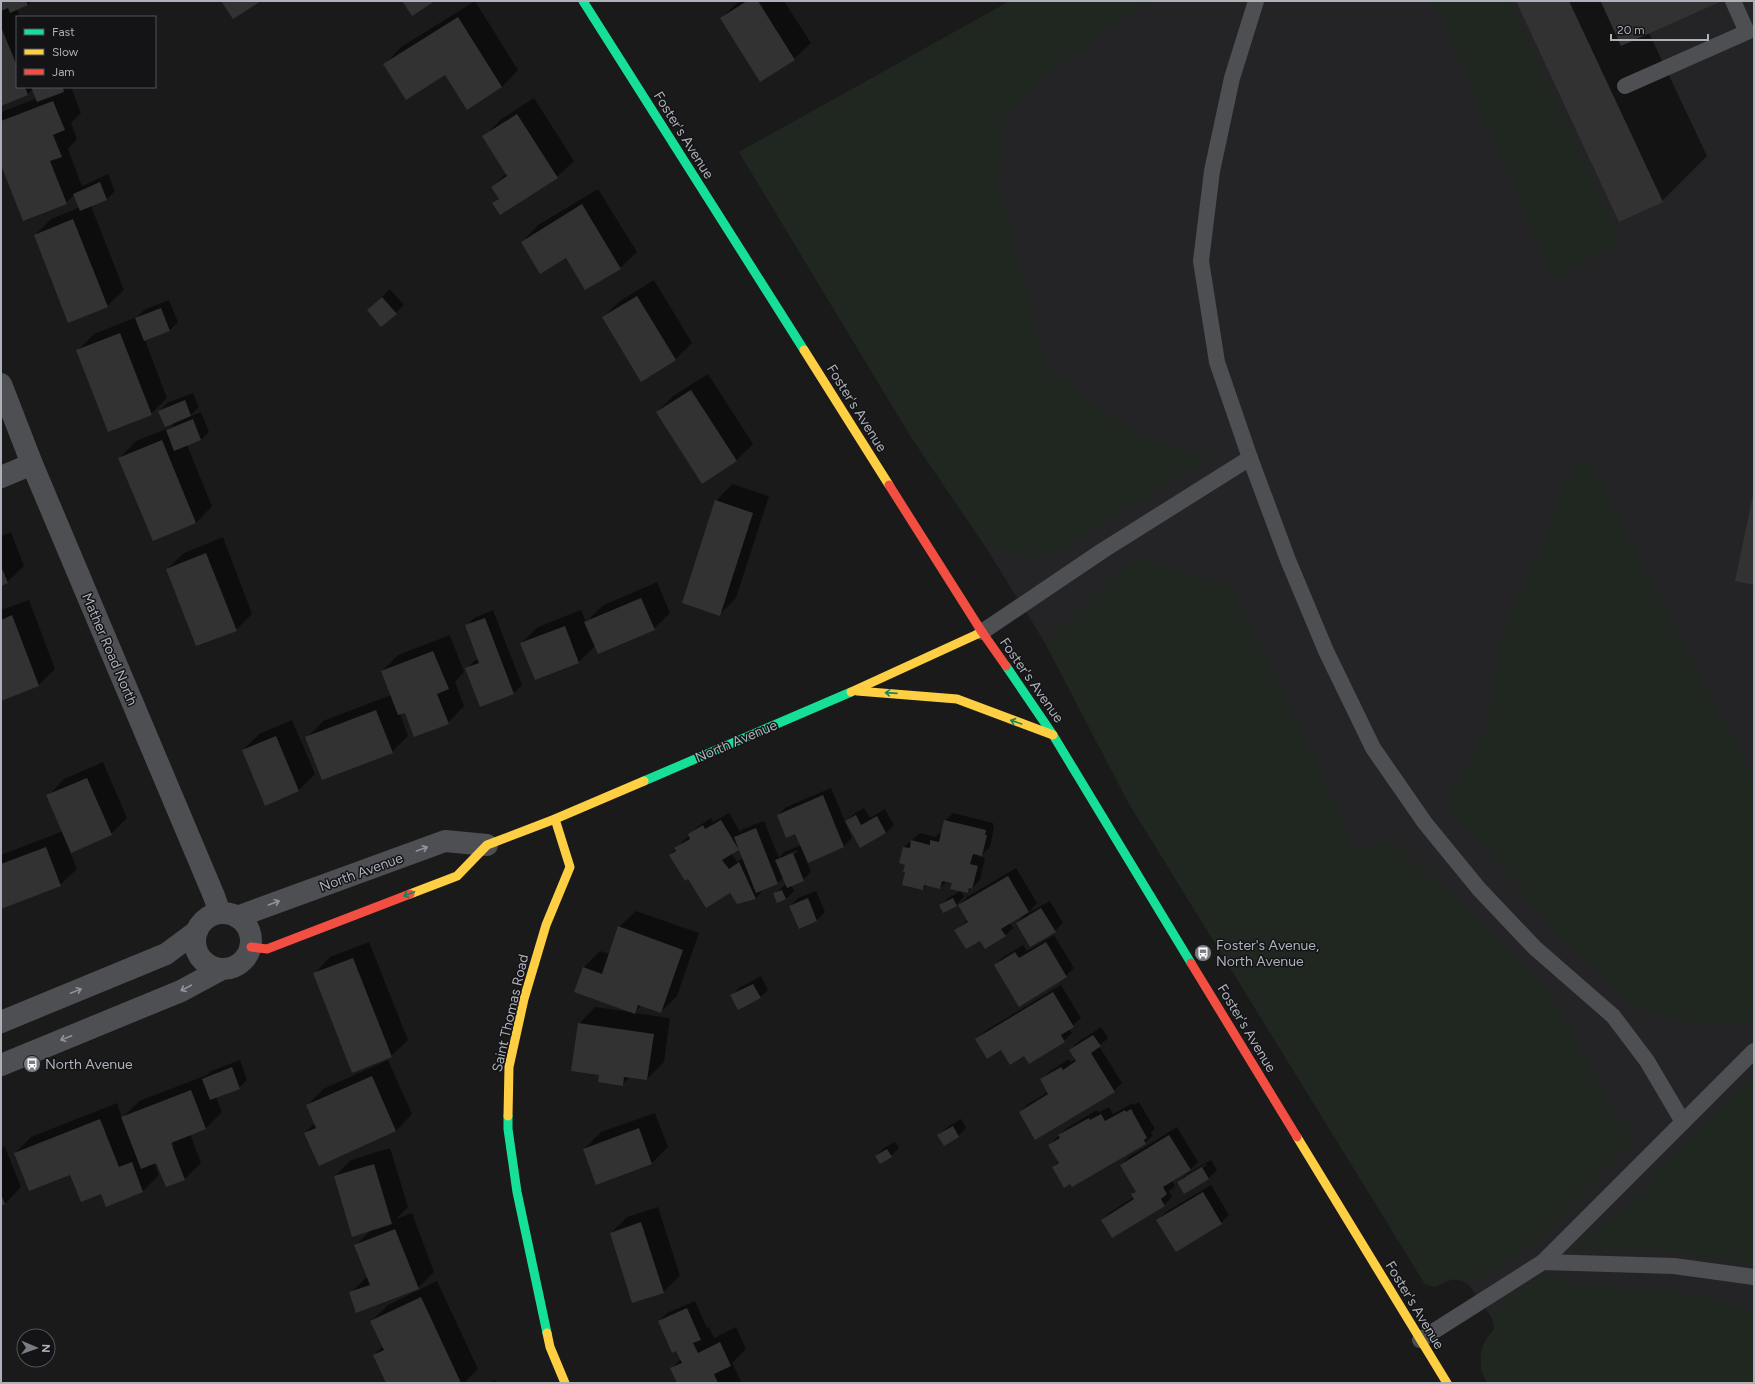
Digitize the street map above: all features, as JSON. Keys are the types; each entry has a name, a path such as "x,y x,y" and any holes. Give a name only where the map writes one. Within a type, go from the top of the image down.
{"main road":[{"name":"Foster's Avenue","path":"582,1 982,632 1053,735 1447,1383"},
{"name":"North Avenue","path":"251,948 268,949 457,876 487,845 556,819 855,690 982,632"},
{"path":"855,690 957,699 1053,735"},
{"name":"Saint Thomas Road","path":"556,819 570,867 546,925 524,999 509,1067 508,1129 517,1192 550,1347 565,1383"}],"street":[{"name":"Mather Road North","path":"1,384 32,464 214,896 229,915"},
{"path":"1,477 32,464"},
{"name":"North Avenue","path":"1,1022 166,954 196,931 206,919 229,915 445,841 487,845"},
{"path":"1,1065 181,991 220,970 237,967 248,955 251,948 251,938 249,929 229,915"},
{"path":"196,931 195,948 199,957 204,963 220,970"}],"lane":[{"path":"1256,1 1232,78 1212,171 1201,261 1217,362 1250,458 1288,560 1320,637 1373,748 1425,823 1479,888 1535,948 1613,1016 1647,1061 1683,1122"},
{"path":"1625,86 1746,32 1733,1"},
{"path":"982,632 1102,551 1250,458"},
{"path":"1420,1340 1543,1262 1754,1051"},
{"path":"1543,1262 1674,1266 1754,1277"}],"shaded area":[{"path":"1010,1 1754,1 1754,1383 1487,1383 1481,1370 1481,1357 1486,1340 1494,1329 1492,1318 1468,1284 1460,1279 1452,1279 1435,1287 1425,1284 1128,802 1044,641 985,546 911,437 739,152"},
{"path":"1010,1 1151,1 1096,37 1044,79 1001,124 1000,190 1047,368 1138,435 1210,456 1089,533 1041,560 985,546 911,437 739,152"},
{"path":"1433,1 1510,1 1622,242 1553,278"},
{"path":"1579,461 1592,467 1754,777 1754,1016 1746,1023 1696,1024 1635,1009 1600,970 1573,951 1551,929 1537,909 1445,805 1487,728 1495,666 1510,614 1539,552 1559,498 1572,470"},
{"path":"1134,556 1231,585 1300,726 1356,850 1393,840 1551,994 1615,1113 1640,1136 1536,1241 1495,1271 1468,1284 1455,1279 1435,1287 1425,1284 1128,802 1044,641"},
{"path":"1754,1076 1754,1264 1666,1251 1605,1249 1573,1250 1610,1216 1620,1216 1653,1184 1652,1174"},
{"path":"1546,1272 1575,1283 1700,1295 1754,1309 1754,1383 1487,1383 1483,1373 1481,1356 1483,1345 1494,1329 1492,1318 1510,1295"}],"building":[{"path":"1,1 26,1 28,5 10,13 8,8 1,11"},
{"path":"221,1 261,1 233,19"},
{"path":"402,1 435,1 412,16"},
{"path":"747,1 758,1 795,60 760,82 720,18"},
{"path":"1516,1 1569,1 1663,202 1619,222"},
{"path":"1722,1 1621,46 1601,2"},
{"path":"458,17 502,87 467,110 445,75 406,100 383,64"},
{"path":"1,27 16,64 16,88 25,88 28,95 1,106"},
{"path":"31,88 63,88 64,92 37,102"},
{"path":"53,101 65,130 53,135 62,157 50,161 67,204 23,221 1,165 1,121"},
{"path":"517,114 558,178 500,215 492,203 499,199 491,187 507,176 482,136"},
{"path":"100,182 107,200 80,211 73,194"},
{"path":"582,204 621,269 585,290 566,258 540,274 521,242"},
{"path":"73,219 108,307 68,323 34,235"},
{"path":"637,296 676,360 641,382 602,317"},
{"path":"382,297 397,314 381,327 367,310"},
{"path":"161,308 170,331 144,341 135,318"},
{"path":"120,333 152,415 108,432 76,350"},
{"path":"691,390 737,461 702,484 656,412"},
{"path":"185,400 191,416 165,427 158,411"},
{"path":"193,419 201,440 174,451 166,430"},
{"path":"162,440 196,523 153,541 118,458"},
{"path":"1754,495 1754,585 1735,581"},
{"path":"715,500 753,513 720,616 682,603"},
{"path":"206,553 237,631 196,646 166,569"},
{"path":"1,566 8,583 1,586"},
{"path":"641,598 655,630 598,654 584,622"},
{"path":"12,615 39,686 1,701 1,620"},
{"path":"485,618 514,694 480,707 465,668 479,663 465,625"},
{"path":"565,626 579,663 535,680 520,643"},
{"path":"433,651 449,689 437,694 449,724 414,737 405,713 398,715 381,671"},
{"path":"376,710 393,753 322,780 305,737"},
{"path":"276,736 299,791 265,806 242,750"},
{"path":"87,778 112,835 71,853 46,795"},
{"path":"823,795 844,847 808,863 795,834 786,838 777,815"},
{"path":"856,815 861,825 877,816 886,833 860,848 845,821"},
{"path":"721,820 739,850 722,860 729,869 739,862 756,899 737,904 730,893 706,908 688,879 685,881 669,855 676,851 674,848 690,839 688,834 703,825 705,829"},
{"path":"944,820 986,830 985,835 987,835 982,856 973,854 970,864 978,866 972,889 969,888 968,893 950,889 952,883 942,881 940,889 924,885 923,890 902,885 905,865 899,863 903,847 910,848 911,840 930,845 930,840 939,842"},
{"path":"756,828 778,884 756,893 734,837"},
{"path":"46,847 61,886 1,909 1,864"},
{"path":"793,853 804,881 787,888 775,860"},
{"path":"1008,876 1029,912 1001,929 1006,936 985,949 980,941 966,949 954,930 968,922 958,905"},
{"path":"782,890 786,899 777,903 773,893"},
{"path":"808,898 817,921 799,929 789,906"},
{"path":"953,898 957,906 943,913 939,905"},
{"path":"1041,908 1056,932 1030,947 1016,923"},
{"path":"618,926 683,950 661,1013 638,1005 635,1014 574,992 583,967 602,974"},
{"path":"1046,942 1067,977 1019,1007 994,965 1015,952 1019,958"},
{"path":"353,958 392,1057 352,1073 313,973"},
{"path":"753,984 761,998 738,1010 730,995"},
{"path":"1053,992 1074,1027 1061,1035 1065,1042 1029,1064 1024,1056 1010,1065 1001,1050 987,1059 975,1039"},
{"path":"578,1023 654,1034 647,1080 624,1077 623,1086 598,1082 599,1075 571,1071"},
{"path":"1093,1035 1101,1046 1091,1053 1115,1092 1035,1140 1019,1112 1048,1094 1040,1079 1061,1067 1063,1070 1076,1061 1069,1050"},
{"path":"232,1067 240,1089 210,1100 202,1079"},
{"path":"372,1076 396,1131 319,1166 304,1133 316,1128 306,1105"},
{"path":"191,1090 206,1129 171,1143 185,1180 166,1187 156,1163 141,1169 121,1117"},
{"path":"1131,1109 1147,1138 1144,1140 1146,1144 1072,1187 1070,1184 1064,1188 1052,1167 1059,1163 1048,1145 1060,1138 1058,1135 1089,1118 1090,1120 1101,1114 1105,1121 1125,1110 1126,1112"},
{"path":"100,1119 119,1167 132,1162 143,1192 106,1207 101,1194 81,1202 70,1175 29,1191 14,1153"},
{"path":"953,1126 959,1137 944,1146 937,1135"},
{"path":"639,1128 652,1164 596,1185 583,1149"},
{"path":"1169,1135 1191,1170 1163,1187 1167,1194 1161,1199 1165,1206 1112,1238 1101,1220 1134,1199 1131,1194 1136,1192 1120,1165"},
{"path":"887,1149 892,1157 880,1164 875,1156"},
{"path":"374,1164 392,1224 352,1237 334,1176"},
{"path":"1202,1167 1209,1179 1184,1194 1177,1182"},
{"path":"1203,1192 1222,1224 1176,1252 1156,1220"},
{"path":"1,1194 5,1204 1,1206"},
{"path":"641,1222 664,1293 632,1303 610,1233"},
{"path":"395,1229 419,1289 356,1313 349,1292 370,1285 354,1245"},
{"path":"421,1297 461,1383 386,1383 373,1355 384,1350 370,1321"},
{"path":"687,1308 701,1340 693,1343 698,1353 720,1342 731,1366 714,1374 718,1383 677,1383 670,1368 682,1363 676,1351 672,1353 658,1321"}],"traffic: fast":[{"path":"583,1 804,350"},
{"path":"1006,666 1053,735 1191,963"},
{"path":"644,781 851,692"},
{"path":"508,1116 508,1129 517,1192 547,1333"}],"traffic: slow":[{"path":"804,350 889,485"},
{"path":"851,692 982,632"},
{"path":"857,691 957,699 1053,735"},
{"path":"410,894 457,876 487,845 555,819 644,781"},
{"path":"508,1116 509,1067 524,999 546,925 570,867 555,819"},
{"path":"1297,1137 1447,1383"},
{"path":"547,1333 550,1347 565,1383"}],"traffic: jam":[{"path":"889,485 982,632 1006,666"},
{"path":"251,947 267,949 410,894"},
{"path":"1191,963 1297,1137"}],"place":[{"name":"Foster's Avenue, North Avenue","path":"1203,953"},
{"name":"North Avenue","path":"32,1064"}]}
